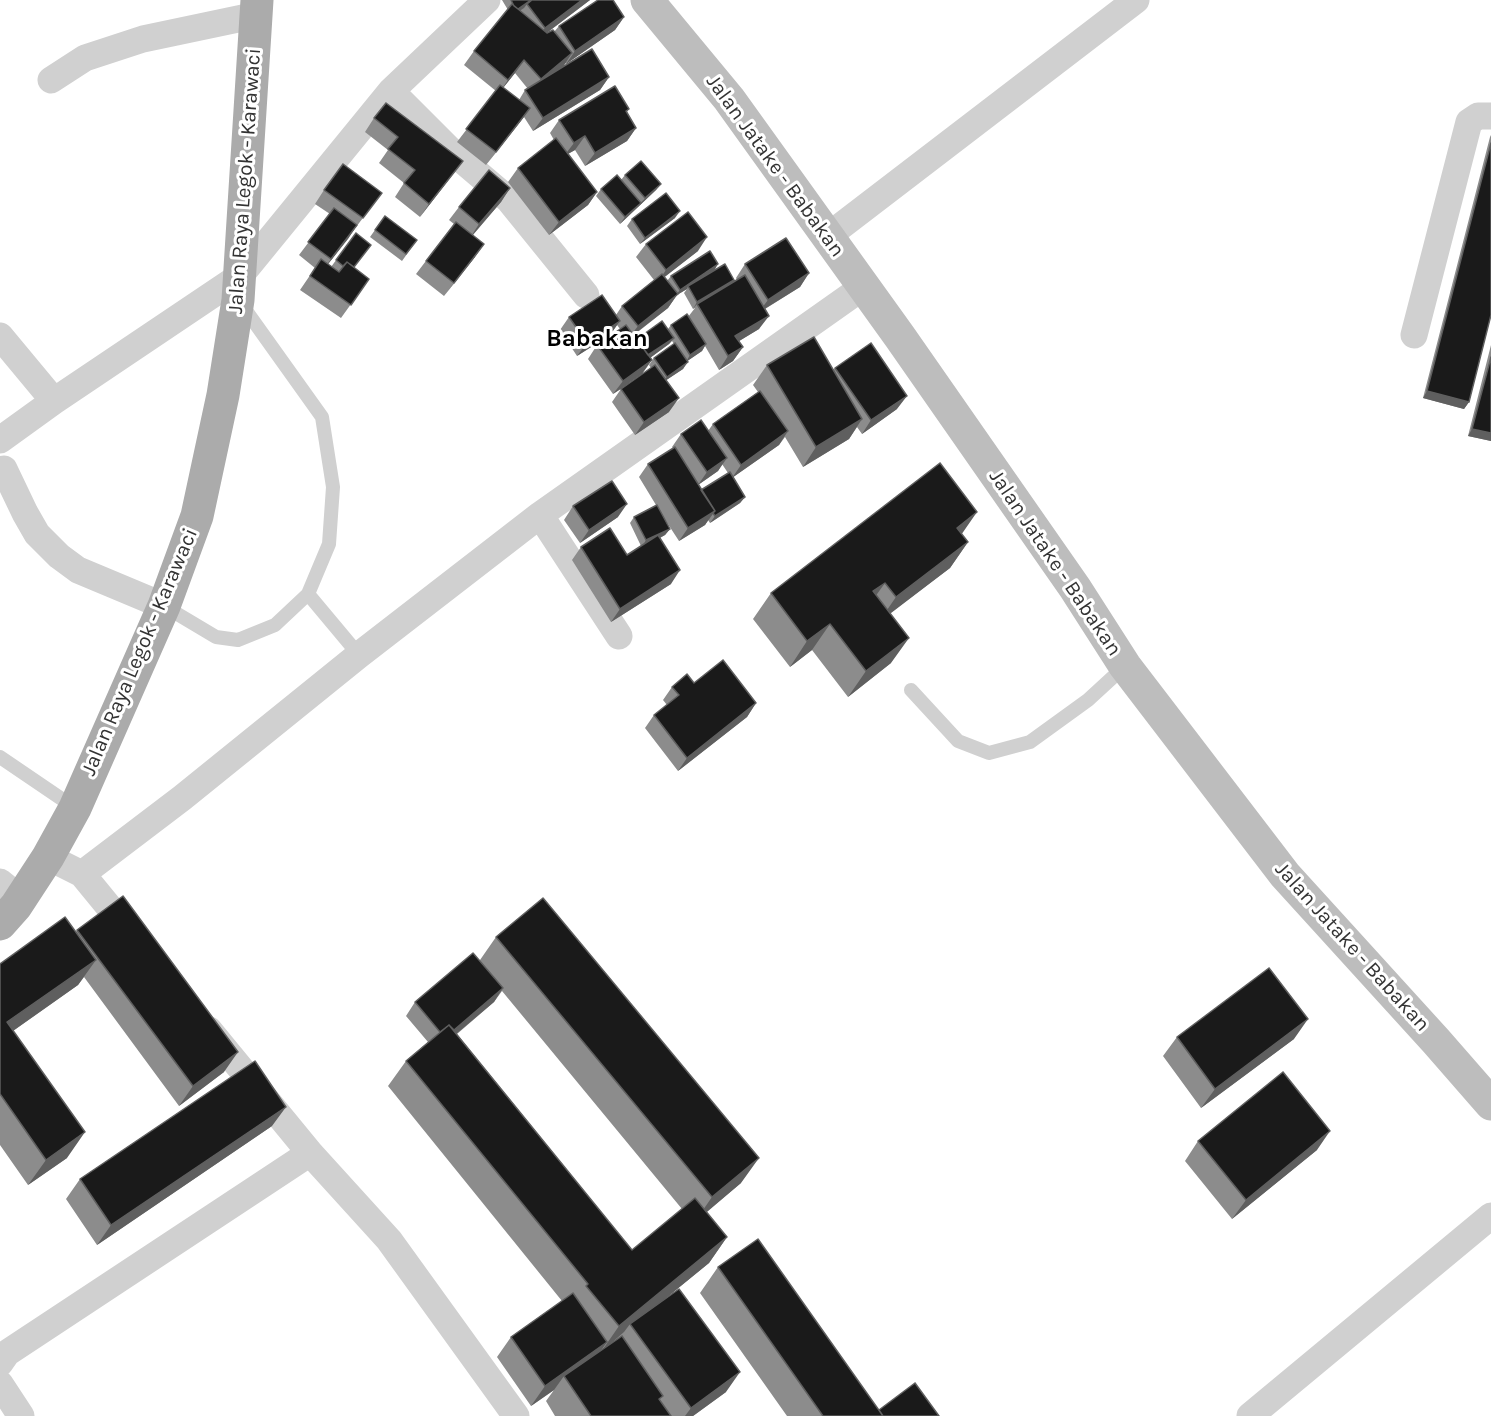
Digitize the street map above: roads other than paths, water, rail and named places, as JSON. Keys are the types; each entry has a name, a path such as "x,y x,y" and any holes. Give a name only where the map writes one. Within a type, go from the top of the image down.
{"main road":[{"name":"Jalan Jatake - Babakan","path":"646,0 729,99 900,337 1075,588 1125,666 1284,875 1491,1104"},
{"name":"Jalan Raya Legok - Karawaci","path":"0,924 16,906 11,891 48,857 75,808 164,606 197,516 224,395 239,288 257,8"}],"street":[{"path":"0,440 54,401 239,288 391,91 487,0"},
{"path":"828,236 1136,0"},
{"path":"51,81 85,58 143,39 257,8"},
{"path":"391,91 449,149 509,200 586,295"},
{"path":"1414,335 1469,122 1478,116 1491,117"},
{"path":"82,874 182,798 359,655 540,515 863,287"},
{"path":"0,336 54,401"},
{"path":"4,469 38,534 59,556 78,570 164,606"},
{"path":"540,515 619,636"},
{"path":"48,857 82,874 148,955"},
{"path":"192,1009 310,1153 389,1240 516,1416"},
{"path":"0,1362 7,1353 310,1153"},
{"path":"1250,1416 1491,1216"},
{"path":"0,1384 21,1416"}],"lane":[{"path":"164,606 216,637 238,640 275,625 308,594 329,544 333,487 322,417 239,288"},
{"path":"308,594 359,655"},
{"path":"911,690 958,741 989,753 1029,742 1088,700 1125,666"},
{"path":"0,757 75,808"}],"district":[{"name":"Babakan","path":"597,339"}]}
